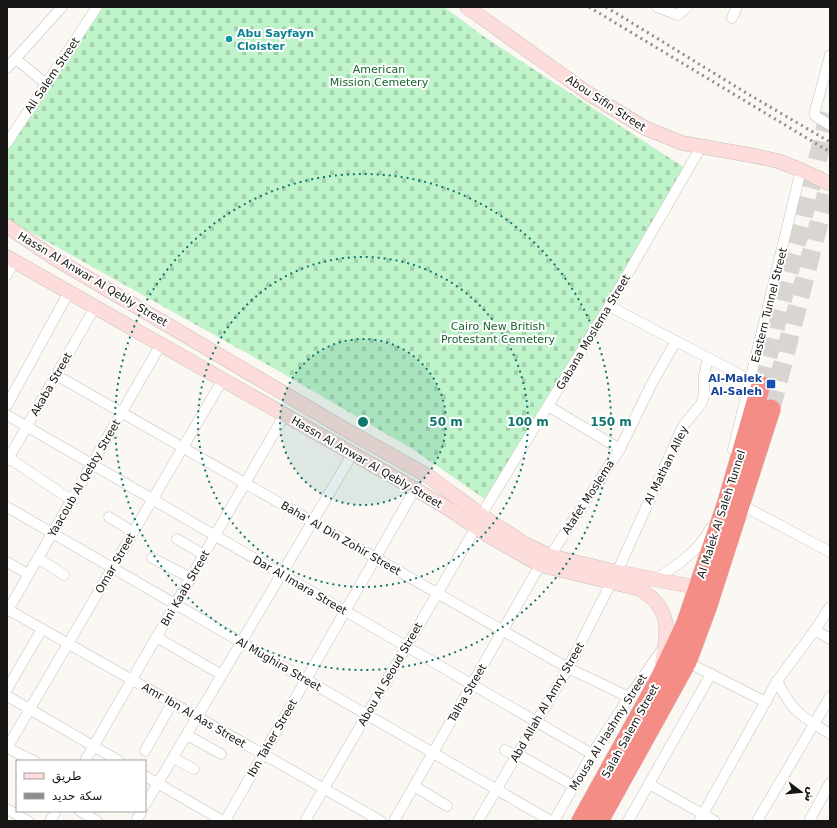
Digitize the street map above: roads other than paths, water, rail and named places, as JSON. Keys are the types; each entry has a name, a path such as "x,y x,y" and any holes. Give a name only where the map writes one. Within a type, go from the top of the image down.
{"highway":[{"name":"Al Malek Al Saleh Tunnel","path":"680,649 686,623 705,589 729,502 756,383"},
{"name":"Al Malek Al Saleh Tunnel","path":"729,502 771,409"},
{"name":"Salah Salem Street","path":"581,821 659,680 680,649"},
{"name":"Salah Salem Street","path":"599,821 680,649"}],"main road":[{"name":"Abou Sifin Street","path":"467,7 589,94 639,125 666,137 701,147 778,161 802,170 830,184"},
{"name":"Hassn Al Anwar Al Qebly Street","path":"7,226 54,258 341,427 428,476 479,521"},
{"name":"Hassn Al Anwar Al Qebly Street","path":"11,259 415,489 479,521 545,560 615,577 656,579 705,589"},
{"name":"Hassn Al Anwar Al Qebly Street","path":"615,577 640,589 657,603 666,623 667,634 680,649"}],"street":[{"path":"7,68 62,7"},
{"name":"Ali Salem Street","path":"7,143 97,7"},
{"path":"657,7 678,15 687,7"},
{"path":"732,18 737,7"},
{"path":"830,55 816,107 816,116 830,125"},
{"path":"16,59 46,84"},
{"name":"Gabana Moslema Street","path":"479,521 609,306 701,147"},
{"name":"Eastern Tunnel Street","path":"756,383 802,170"},
{"name":"Hassn Al Anwar Al Qebly Street","path":"7,275 11,259"},
{"path":"7,405 68,292"},
{"path":"609,306 756,383"},
{"name":"Akaba Street","path":"8,459 95,307"},
{"path":"620,449 651,385 676,341"},
{"name":"Yaacoub Al Qebty Street","path":"7,610 161,344"},
{"name":"Al Mathan Alley","path":"615,577 683,426 701,404 704,396 704,376 708,358"},
{"name":"Baha' Al Din Zohir Street","path":"56,375 502,631 568,668 629,698"},
{"name":"Omar Street","path":"7,748 223,379"},
{"name":"Atafet Moslema","path":"545,560 620,449 548,406"},
{"name":"Bni Kaab Street","path":"86,760 285,414"},
{"name":"Dar Al Imara Street","path":"7,415 592,754"},
{"path":"146,803 353,453"},
{"path":"8,459 71,500"},
{"name":"Ibn Taher Street","path":"224,821 415,489"},
{"path":"656,579 700,546 713,523 729,502 830,552"},
{"name":"Al Mughira Street","path":"7,507 241,643 553,821"},
{"path":"109,517 133,532"},
{"name":"Abou Al Seoud Street","path":"306,821 479,521"},
{"path":"177,539 204,555"},
{"path":"38,558 64,575"},
{"path":"152,558 191,578"},
{"name":"Talha Street","path":"394,821 502,631 545,560"},
{"path":"7,562 28,574"},
{"name":"Abd Allah Al Amry Street","path":"478,821 568,668 615,577"},
{"path":"701,818 777,681 816,630 830,607"},
{"name":"Amr Ibn Al Aas Street","path":"7,610 381,821"},
{"path":"7,689 42,629"},
{"path":"816,630 830,639"},
{"path":"156,637 222,676"},
{"path":"680,649 711,674 766,702"},
{"name":"Mousa Al Hashmy Street","path":"553,821 592,754 629,698 680,649"},
{"path":"628,821 711,674"},
{"path":"777,681 788,701 795,709 830,734"},
{"path":"7,696 117,760"},
{"path":"757,821 830,697"},
{"path":"145,751 172,703"},
{"path":"187,735 221,754"},
{"path":"7,748 32,760"},
{"path":"505,750 574,786"},
{"path":"173,758 194,769"},
{"path":"146,777 224,821"},
{"path":"809,821 830,783"},
{"path":"649,784 701,818 715,821"},
{"path":"414,786 447,806"},
{"path":"7,809 28,821"},
{"path":"50,821 55,812"},
{"path":"82,812 97,821"},
{"path":"136,821 141,812"}],"tunnel":[{"path":"761,385 830,110"},
{"path":"771,409 830,180"}],"railway":[{"path":"589,7 830,152"},
{"path":"606,7 748,94 830,142"}],"place":[{"name":"Abu Sayfayn Cloister","path":"229,39"},
{"name":"Al-Malek Al-Saleh","path":"771,384"}],"park label":[{"name":"American Mission Cemetery","path":"379,75"},
{"name":"Cairo New British Protestant Cemetery","path":"498,332"}]}
